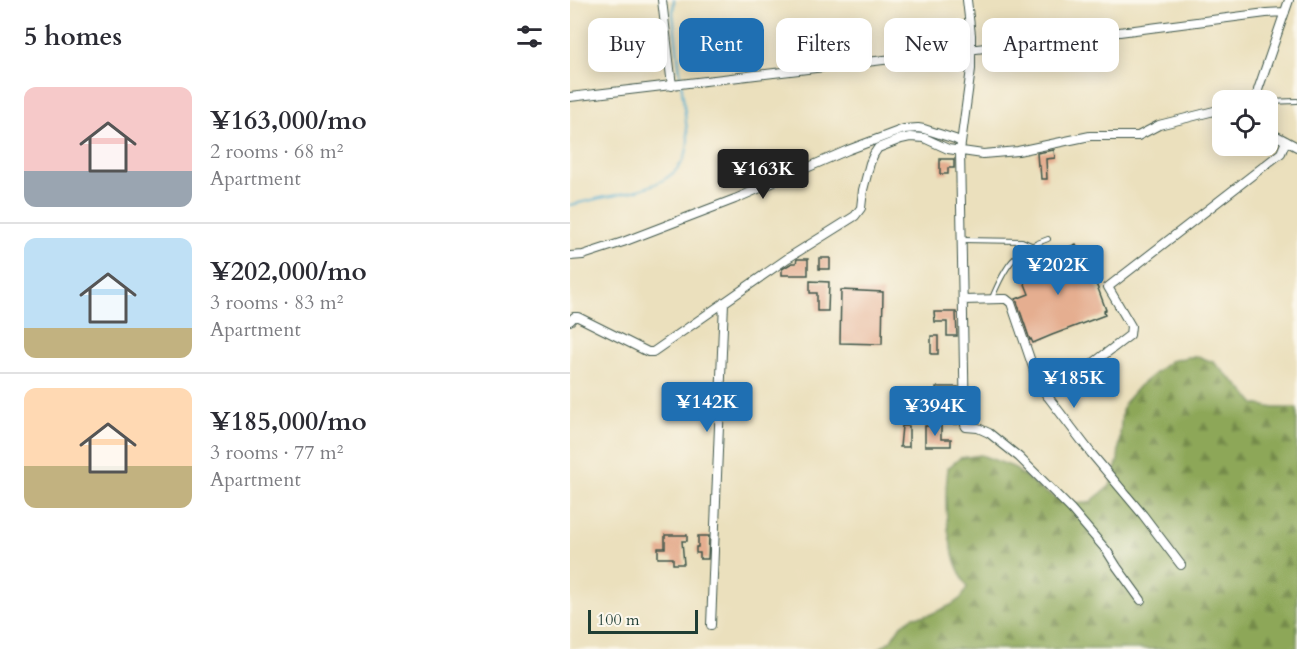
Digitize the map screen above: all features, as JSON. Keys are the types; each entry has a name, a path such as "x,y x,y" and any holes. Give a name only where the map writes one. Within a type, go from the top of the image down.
{"street":[{"path":"662,0 672,86"},
{"path":"967,0 972,49 960,151 965,426 989,433 1019,457 1071,509 1107,551 1142,600"},
{"path":"1258,90 1289,0"},
{"path":"570,97 1285,12"},
{"path":"570,321 578,317 650,352 655,350 788,258 855,216 861,208 870,163 878,148 901,139 917,137 931,140 948,149 960,151 982,153 1018,151 1090,136 1138,136 1160,125 1212,111"},
{"path":"570,256 583,255 623,242 735,199 848,150 904,129 924,129 961,142"},
{"path":"1278,137 1297,147"},
{"path":"1047,396 1130,335 1131,326 1108,287 1281,153 1286,141"},
{"path":"963,300 1006,299 1011,303 1037,380 1047,396 1181,565"},
{"path":"711,625 724,302"}],"lane":[{"path":"1278,102 1297,101"},
{"path":"992,299 1008,265 1015,256 1031,245 1048,239"},
{"path":"962,240 1015,241 1031,245"}],"green space":[{"path":"1200,357 1213,362 1255,404 1274,408 1297,408 1297,649 879,649 891,640 900,626 913,617 929,615 951,605 961,598 967,587 955,561 948,527 946,491 948,468 960,458 981,455 1013,467 1041,490 1058,499 1077,504 1090,502 1110,486 1118,460 1122,411 1126,401 1139,386 1170,361"}],"building":[{"path":"1054,150 1055,158 1046,159 1047,179 1041,179 1037,153"},
{"path":"940,159 954,159 954,168 948,168 948,174 940,174"},
{"path":"1076,244 1083,261 1051,274 1054,274 1058,284 1088,272 1090,276 1092,275 1106,310 1105,315 1033,343 1016,299 1029,294 1023,279 1033,275 1029,256 1046,249 1047,252 1053,249 1055,253"},
{"path":"819,258 830,258 830,269 819,269"},
{"path":"797,259 808,259 808,275 782,275 782,269 796,263"},
{"path":"810,281 829,282 828,311 817,311 817,293 810,293"},
{"path":"841,290 883,292 882,344 840,343"},
{"path":"934,312 956,312 957,336 947,336 947,322 935,322"},
{"path":"931,336 938,336 938,354 931,354"},
{"path":"936,387 958,387 958,395 942,395 942,406 931,406 931,395 936,395"},
{"path":"944,407 956,407 956,410 959,410 958,424 944,424"},
{"path":"902,426 909,426 909,447 900,447"},
{"path":"925,426 941,426 941,439 951,439 951,446 925,446"},
{"path":"665,535 687,535 687,541 682,541 684,564 673,564 673,558 658,558 658,548 665,548"},
{"path":"698,536 709,536 708,559 700,559 700,553 696,553"}],"waterway":[{"path":"570,205 650,186 662,181 681,165 688,139 673,14 674,0"}]}
